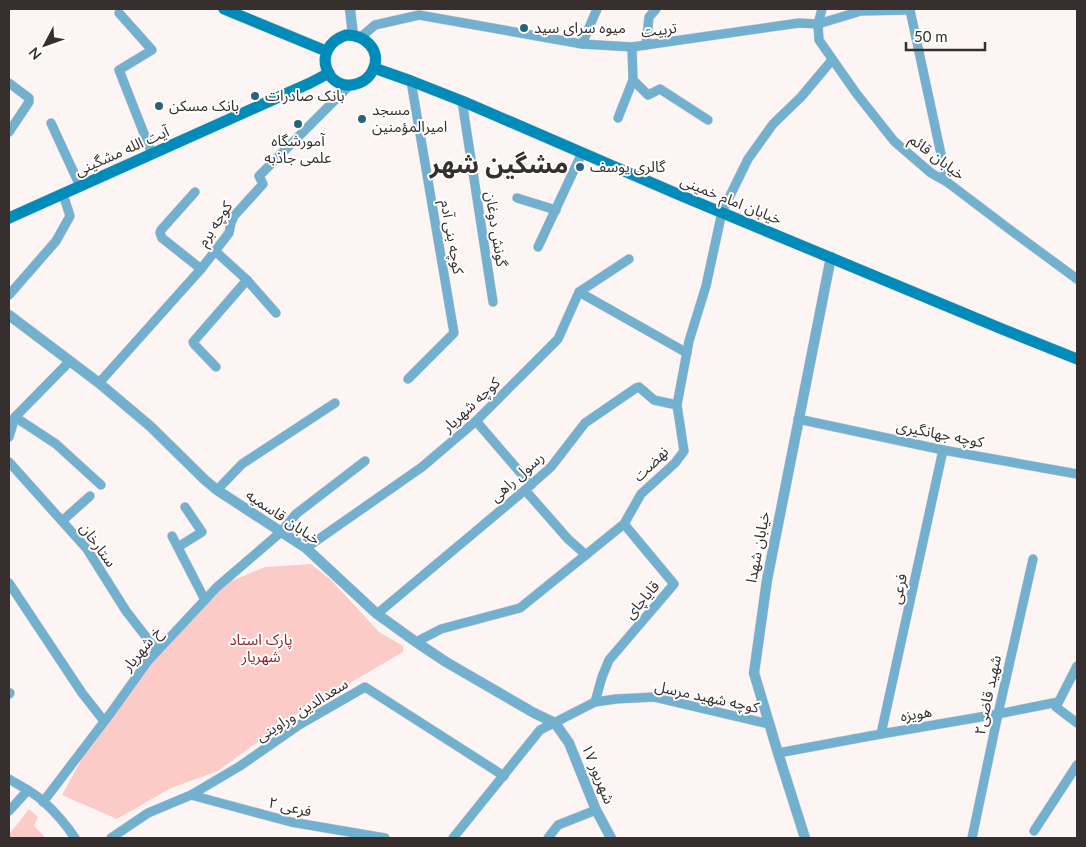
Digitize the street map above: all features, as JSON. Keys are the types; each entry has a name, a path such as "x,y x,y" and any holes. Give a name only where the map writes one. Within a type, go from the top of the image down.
{"main road":[{"path":"224,9 326,51"},
{"path":"346,35 357,36 370,44 375,59 374,68 364,81 350,85 340,84 327,71 326,51 331,43 338,38 346,35"},
{"name":"خیابان امام خمینی","path":"374,68 462,101 722,212 1077,359"},
{"name":"آیت الله مشگینی","path":"9,218 329,73"}],"street":[{"path":"350,9 357,36"},
{"path":"582,44 597,9"},
{"path":"646,46 648,17 656,9"},
{"path":"818,24 822,9"},
{"path":"911,9 947,182"},
{"name":"تربیت","path":"357,36 375,25 419,15 582,44 632,47 799,23 818,24 863,10 911,9"},
{"path":"120,13 152,50 119,70 152,154"},
{"name":"خیابان قائم","path":"818,24 820,40 832,60 894,141 930,173 947,182 1077,279"},
{"path":"618,118 633,80 632,47"},
{"name":"نهضت","path":"416,642 441,629 520,608 624,524 641,494 674,463 684,450 677,406 686,353 706,286 722,212 748,159 773,124 801,97 832,60"},
{"path":"633,80 648,95 660,89 708,120"},
{"name":"کوچه بنی آدم","path":"408,379 454,332 411,81"},
{"path":"9,83 29,98 29,102 9,132"},
{"name":"کوچه برم","path":"99,383 201,269 229,233 230,223 234,216 263,184 259,176 350,85"},
{"name":"گونش دوغان","path":"462,101 493,302"},
{"path":"51,123 80,186"},
{"path":"538,247 582,153"},
{"path":"195,192 161,230 160,234 162,238 201,269"},
{"path":"9,295 56,241 70,216 63,194"},
{"path":"517,198 556,210"},
{"path":"214,251 247,280 276,313"},
{"name":"خیابان شهدا","path":"805,838 754,673 767,580 831,257"},
{"path":"629,259 579,292 686,353"},
{"path":"216,366 194,342 247,280"},
{"name":"کوچه شهریار","path":"306,548 422,467 476,421 558,339 579,292"},
{"name":"خیابان قاسمیه","path":"9,315 99,383 150,426 217,490 306,548 378,614 446,662 555,723"},
{"path":"9,437 15,417 70,361"},
{"name":"رسول راهی","path":"378,614 551,467 586,423 636,388 642,388 654,400 677,406"},
{"path":"217,490 242,464 336,403"},
{"path":"15,417 56,444 101,485"},
{"name":"کوچه جهانگیری","path":"798,419 942,450 1077,474"},
{"path":"476,421 568,539 586,555"},
{"name":"فرعی","path":"882,734 942,450"},
{"name":"خ شهریار","path":"43,802 148,661 217,586 281,532 296,514 365,461"},
{"name":"ستارخان","path":"9,462 88,549 126,611 157,651"},
{"path":"62,521 90,496"},
{"path":"178,547 202,532 186,507"},
{"name":"قایاچای","path":"595,702 609,660 674,584 624,524"},
{"path":"172,536 205,600"},
{"name":"شهید قاضی۲","path":"972,838 1033,559"},
{"path":"9,583 82,693 104,721"},
{"path":"1077,666 1056,707 1077,723"},
{"name":"سعدالدین وراوینی","path":"111,838 148,813 191,795 240,766 299,725 365,687 504,776"},
{"name":"کوچه شهید مرسل","path":"453,838 540,730 595,702 654,697 769,724"},
{"name":"هویزه","path":"778,754 1058,702"},
{"name":"۱۷ شهریور","path":"555,723 569,743 596,810 611,838"},
{"path":"1034,831 1077,765"},
{"path":"9,779 28,790 43,802 75,838"},
{"path":"9,811 28,790"},
{"name":"فرعی ۲","path":"191,795 291,822 385,838"},
{"path":"548,838 558,825 596,810"}],"green space":[{"name":"پارک استاد شهریار","path":"311,564 331,580 379,632 403,646 403,652 290,718 218,771 171,788 117,819 62,795 98,730 148,661 217,587 265,567"},
{"path":"29,809 38,817 34,826 46,838 9,838 9,834"}],"place":[{"name":"میوه سرای سید","path":"524,28"},
{"name":"بانک صادرات","path":"255,96"},
{"name":"بانک مسکن","path":"159,106"},
{"name":"مسجد امیرالمؤمنین","path":"362,119"},
{"name":"آمورشگاه علمی جاذبه","path":"298,124"},
{"name":"گالری یوسف","path":"580,167"}],"district":[{"name":"مشگین شهر","path":"499,164"}]}
